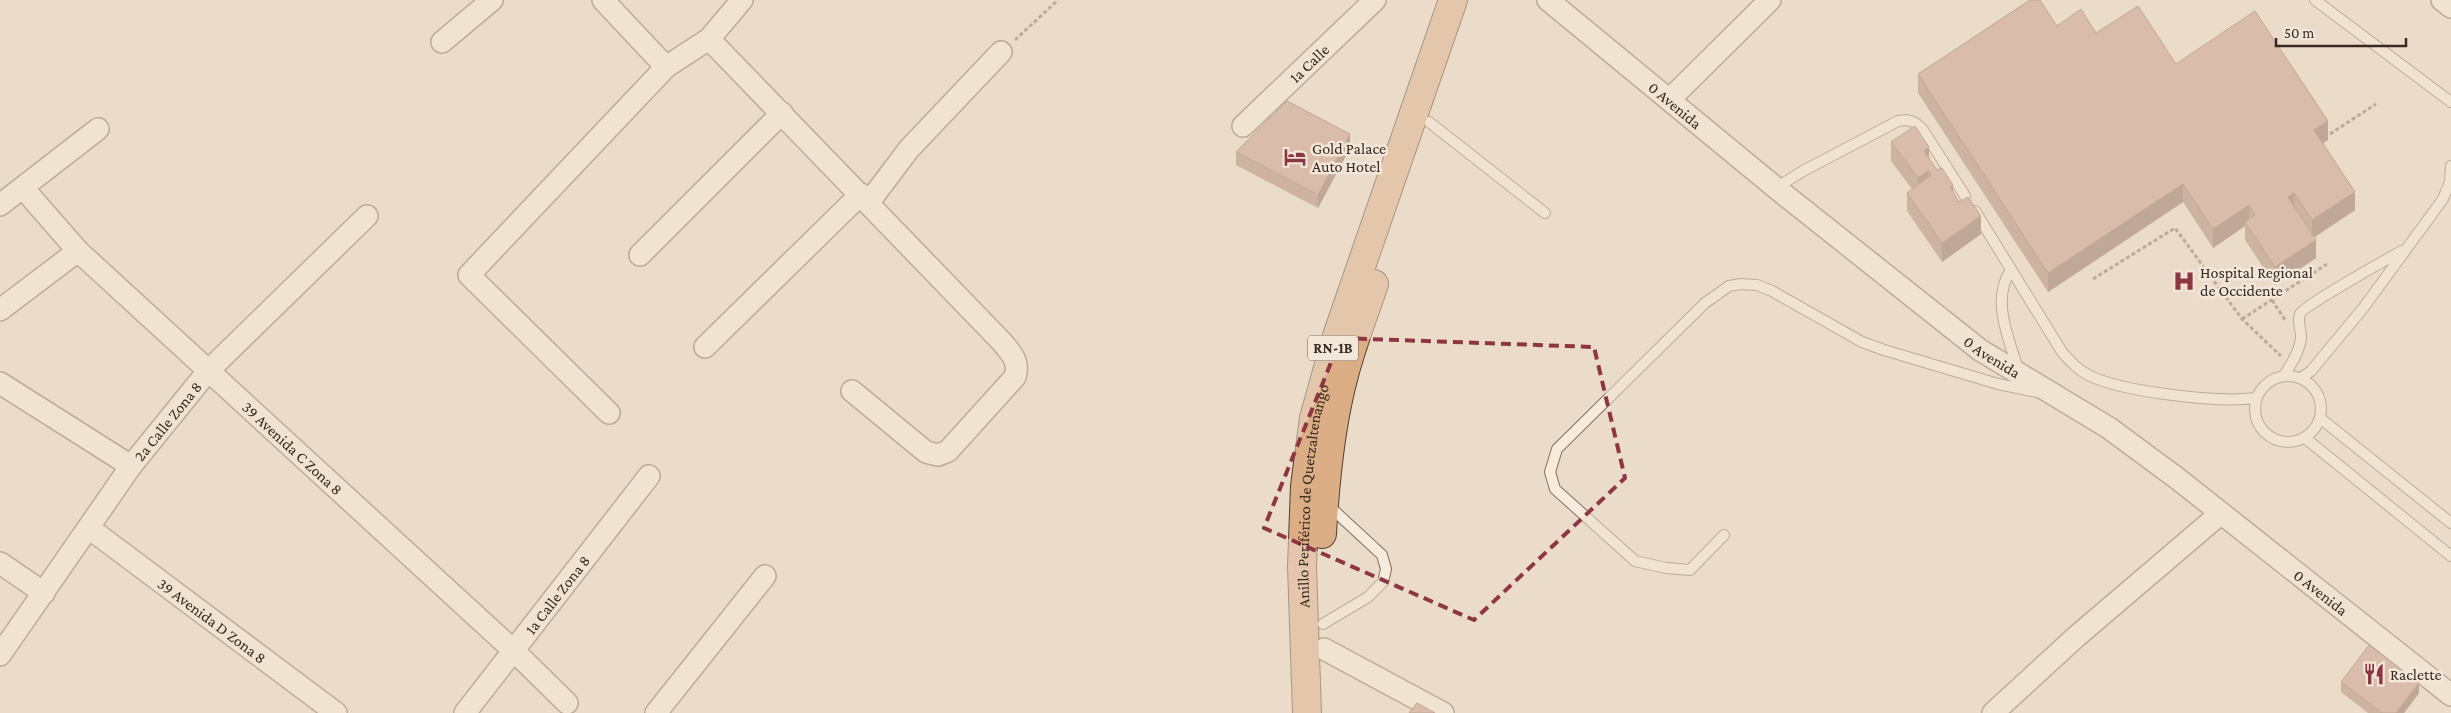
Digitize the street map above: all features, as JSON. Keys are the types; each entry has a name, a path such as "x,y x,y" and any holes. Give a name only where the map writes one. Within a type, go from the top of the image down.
{"highway":[{"name":"Anillo Periférico de Quetzaltenango","path":"1307,713 1302,566 1305,486 1314,418 1336,336 1453,0"},
{"name":"Anillo Periférico de Quetzaltenango","path":"1326,713 1321,570 1324,501 1332,438 1344,375 1471,0"}],"street":[{"path":"442,42 492,0"},
{"path":"603,0 666,68"},
{"path":"609,413 469,275 666,68 709,39 742,0"},
{"name":"1a Calle","path":"1243,126 1375,0"},
{"name":"0 Avenida","path":"1548,0 1776,188 1980,350 2109,428 2178,479 2451,696"},
{"path":"1670,99 1770,0"},
{"path":"2442,0 2451,7"},
{"path":"709,39 865,198 1001,341 1014,356 1018,368 1015,377 948,452 938,455 926,452 852,391"},
{"path":"705,347 865,198 1001,52"},
{"path":"640,255 782,113"},
{"path":"0,205 98,129"},
{"name":"39 Avenida C Zona 8","path":"23,188 78,252 514,651 567,703"},
{"name":"2a Calle Zona 8","path":"0,655 131,466 208,371 367,216"},
{"path":"0,310 78,252"},
{"path":"0,383 131,466"},
{"name":"1a Calle Zona 8","path":"465,713 649,476"},
{"path":"1993,713 2077,636 2220,514"},
{"name":"39 Avenida D Zona 8","path":"89,528 336,713"},
{"path":"0,563 44,593"},
{"path":"656,713 765,576"},
{"path":"1323,636 1442,713"}],"lane":[{"path":"2315,0 2451,102"},
{"path":"1776,188 1803,171 1898,120 1908,119 1916,122 1923,130 1965,196"},
{"path":"1429,122 1545,213"},
{"path":"2301,378 2311,371 2341,336 2443,199 2450,182 2451,166"},
{"path":"1974,211 2062,352 2075,366 2107,383 2129,388 2213,399 2239,400 2256,398"},
{"path":"2284,376 2290,366 2301,336 2300,313 2306,306 2318,302 2365,271 2405,249"},
{"path":"2011,270 2004,282 2003,317 2020,375"},
{"path":"1724,536 1690,570 1666,568 1635,560 1555,490 1550,472 1558,448 1705,303 1729,286 1740,284 1772,291 1836,328 1884,350 1998,384 2054,396"},
{"path":"2284,376 2301,378 2316,391 2320,399 2320,418 2311,433 2304,438 2294,442 2282,442 2271,438 2262,431 2256,421 2254,410 2256,398 2267,383 2284,376"},
{"path":"2320,418 2451,523"},
{"path":"2304,438 2451,556"},
{"path":"1323,636 1383,582 1386,569 1382,555 1324,501"}],"path":[{"path":"1001,52 1058,0"},
{"path":"2330,134 2376,104"},
{"path":"2093,279 2175,228 2242,319 2290,366"},
{"path":"2242,319 2327,264"},
{"path":"2272,300 2286,320 2299,322"}],"highlighted area":[{"path":"1341,338 1594,347 1625,478 1474,620 1264,528"}],"building":[{"path":"2030,0 2040,0 2057,26 2081,9 2096,33 2138,6 2176,64 2255,11 2328,121 2314,130 2355,192 2312,220 2294,193 2288,197 2316,240 2275,267 2245,222 2255,215 2249,205 2213,229 2183,184 2048,273 1918,74"},
{"name":"Gold Palace Auto Hotel","path":"1287,101 1350,134 1318,195 1236,152"},
{"path":"1915,126 1929,147 1924,151 1937,170 1942,168 1953,185 1950,187 1959,202 1968,197 1981,216 1942,243 1907,193 1931,175 1928,171 1918,178 1891,142"},
{"name":"Raclette","path":"2369,645 2419,683 2396,713 2382,713 2341,682"},
{"path":"1417,703 1435,713 1409,713"}],"place":[{"name":"Gold Palace Auto Hotel","path":"1295,157"},
{"name":"Hospital Regional de Occidente","path":"2184,281"},
{"name":"Raclette","path":"2374,674"}]}
